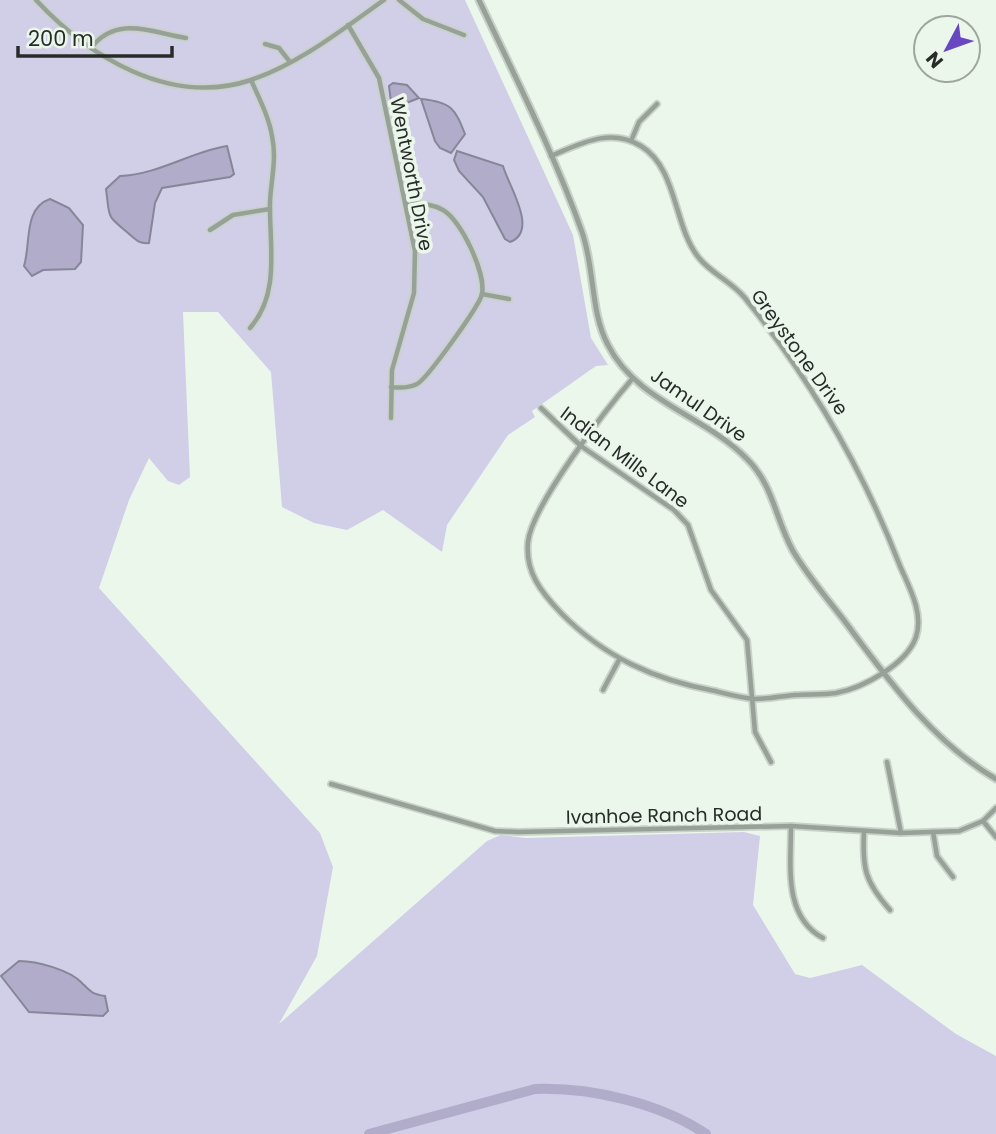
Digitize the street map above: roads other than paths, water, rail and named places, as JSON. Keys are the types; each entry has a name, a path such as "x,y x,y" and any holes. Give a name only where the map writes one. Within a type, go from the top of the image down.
{"street":[{"path":"36,0 64,29 130,71 170,85 209,88 251,80 290,62 384,0"},
{"path":"399,0 423,19 464,35"},
{"name":"Jamul Drive","path":"479,0 551,156 584,236 603,333 616,359 633,378 736,448 756,468 771,492 797,559 883,672 943,740 996,779"},
{"name":"Wentworth Drive","path":"348,25 377,72 415,246 415,284 392,370 391,418"},
{"path":"91,48 101,35 114,28 186,38"},
{"path":"265,44 279,48 290,62"},
{"path":"250,327 258,319 272,275 270,209 274,176 272,136 251,80"},
{"path":"551,156 603,136 631,141 639,122 657,104"},
{"name":"Greystone Drive","path":"631,141 650,153 662,170 690,246 700,259 742,294 807,381 838,430 869,490 919,617 918,632 912,647 883,672 837,692 753,699 675,682 619,660 585,635 545,596 535,582 529,563 528,541 534,520 581,446 633,378"},
{"path":"391,387 417,384 430,373 443,350 470,318 482,293 478,266 455,220 435,206 406,203"},
{"path":"209,230 245,211 270,209"},
{"path":"482,293 509,299"},
{"name":"Indian Mills Lane","path":"541,408 581,446 685,521 711,590 747,640 755,732 771,762"},
{"path":"603,690 619,660"},
{"path":"887,762 901,832"},
{"name":"Ivanhoe Ranch Road","path":"331,784 495,831 791,826 864,831 959,831 983,821 996,808"},
{"path":"983,821 996,837"},
{"path":"791,826 794,903 801,918 823,939"},
{"path":"864,831 863,866 873,890 890,910"},
{"path":"933,832 937,856 953,877"}],"waterway":[{"path":"369,1134 535,1089 578,1091 624,1099 668,1114 706,1134"}]}
